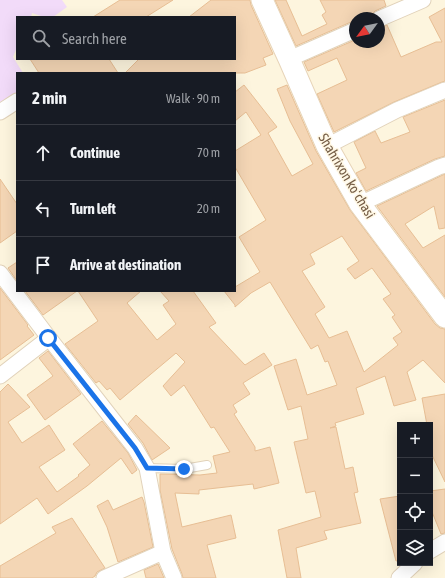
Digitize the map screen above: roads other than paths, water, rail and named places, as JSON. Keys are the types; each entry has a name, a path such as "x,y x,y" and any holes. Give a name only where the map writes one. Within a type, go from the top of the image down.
{"street":[{"name":"Shahrixon koʻchasi","path":"262,0 327,146 360,204 445,317"},
{"path":"385,16 423,0"},
{"path":"289,59 349,33"},
{"path":"327,146 396,110 445,90"},
{"path":"0,112 16,102"},
{"path":"360,204 445,165"},
{"path":"0,273 48,338 135,448 147,468 163,552 174,578"},
{"path":"0,376 48,338"},
{"path":"433,549 445,542"},
{"path":"104,578 163,552"},
{"path":"399,578 412,566"}],"lane":[{"path":"147,468 184,469 207,465"}]}
